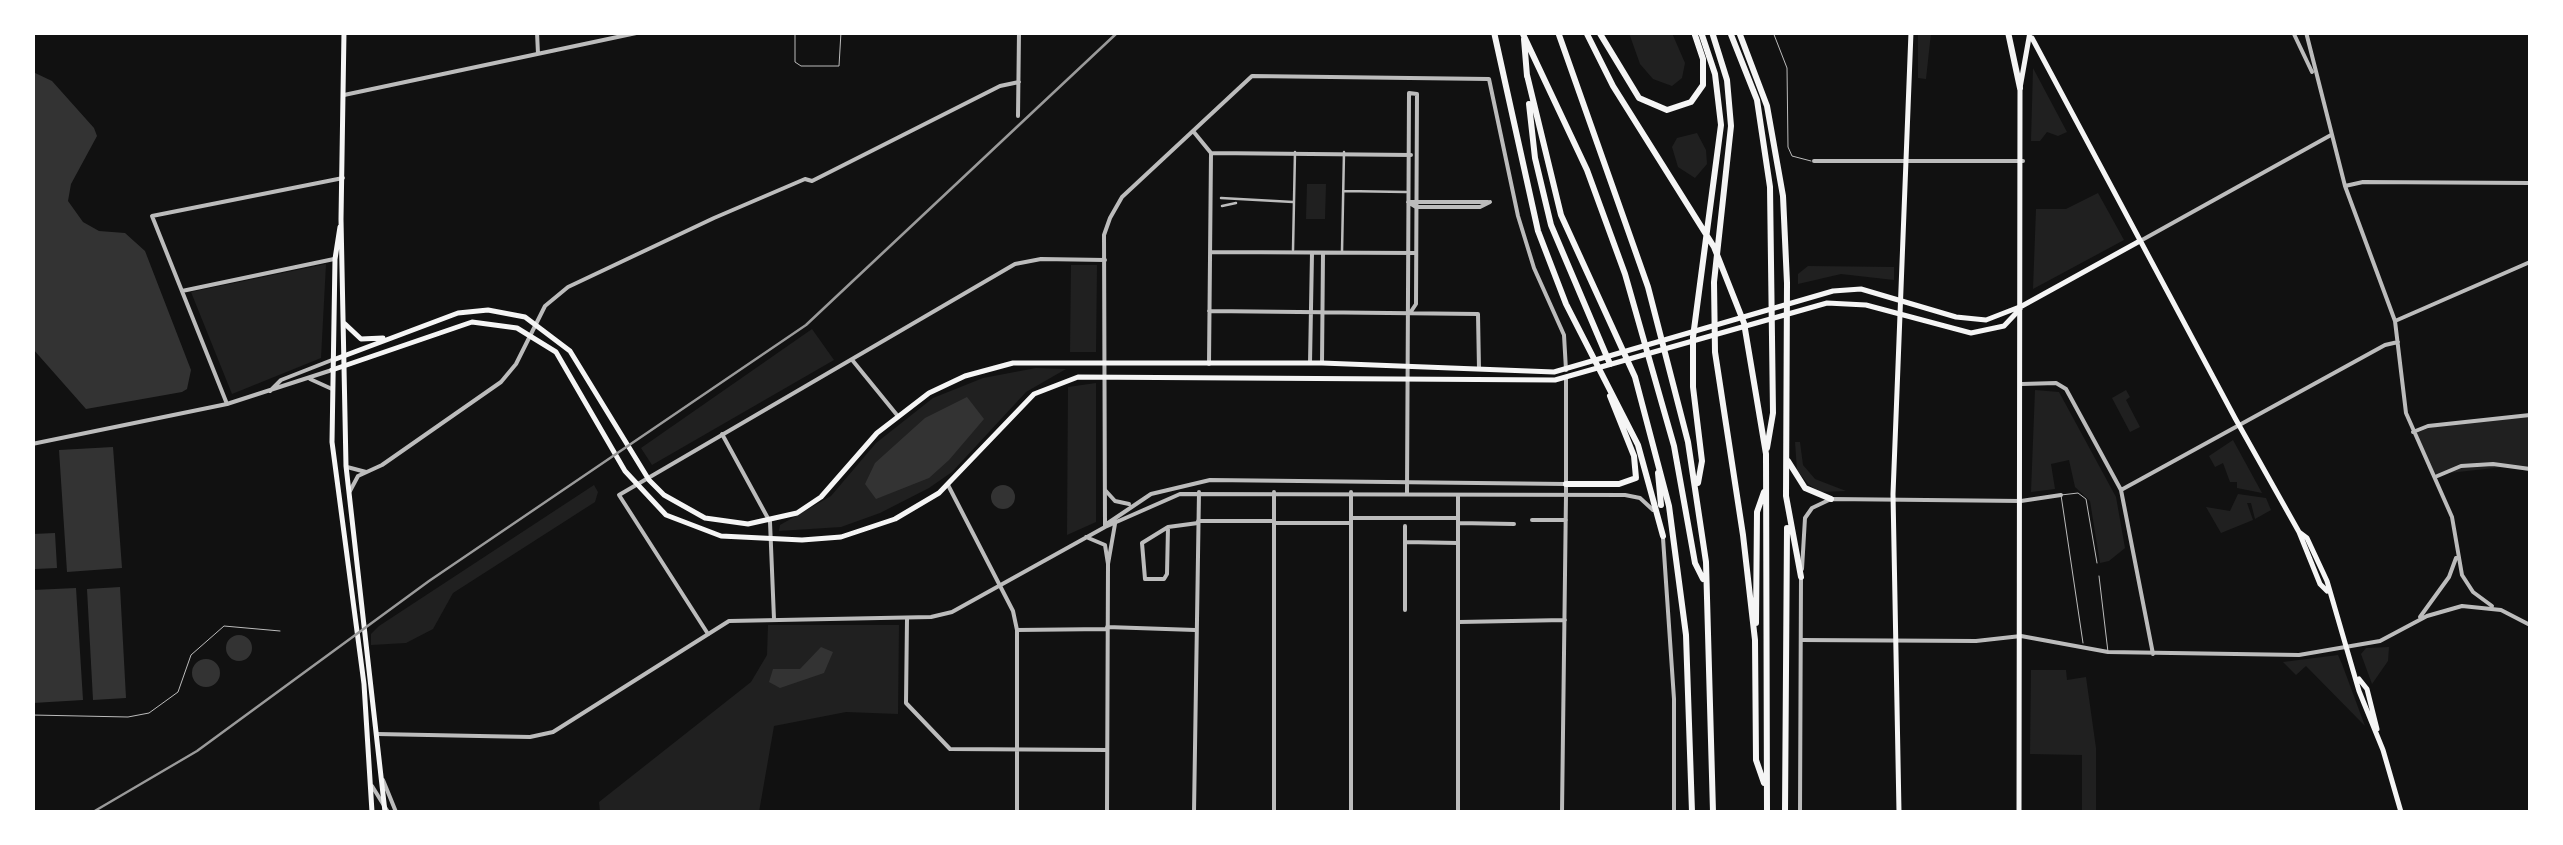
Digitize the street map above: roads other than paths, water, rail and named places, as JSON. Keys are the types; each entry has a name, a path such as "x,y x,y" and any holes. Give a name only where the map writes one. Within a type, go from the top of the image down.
{"highway":[{"path":"1494,32 1538,232 1555,280 1645,461 1663,536"},
{"path":"1523,32 1540,184 1578,294 1610,362"},
{"path":"1523,32 1587,170 1626,274 1674,446 1695,564 1704,582"},
{"path":"1558,32 1657,316 1696,488 1706,562 1712,812"},
{"path":"1586,32 1612,86 1694,210 1732,288 1753,362 1766,454"},
{"path":"1599,32 1638,98 1667,110 1691,102 1703,85 1704,60 1698,32"},
{"path":"1696,488 1702,461 1692,387 1693,336 1721,125 1716,74 1698,32"},
{"path":"1712,32 1727,80 1731,126 1714,282 1715,352 1755,640"},
{"path":"1730,32 1757,100 1770,187 1773,413 1765,487 1766,812"},
{"path":"1739,32 1767,106 1783,196 1788,283 1786,496 1801,577"},
{"path":"2008,32 2020,88"},
{"path":"1526,74 1561,215 1635,377 1669,506 1686,634 1692,812"},
{"path":"1786,302 1786,812"},
{"path":"1566,484 1619,484 1636,478 1634,456 1605,381"},
{"path":"1653,437 1663,536"},
{"path":"1786,455 1805,488 1832,499"},
{"path":"1765,487 1757,512 1755,640 1756,760 1767,790"}],"main road":[{"path":"344,32 346,466 386,810"},
{"path":"1899,812 1894,500 1911,32"},
{"path":"2019,812 2023,161 2020,88 2031,35"},
{"path":"2031,35 2138,242 2299,532 2320,584 2327,591 2401,812"},
{"path":"342,219 335,259 334,461 364,684 372,812"},
{"path":"1610,362 1786,302 1860,290 1969,320 1986,320 2022,306 2138,242"},
{"path":"332,370 472,322 500,322 545,344 571,374 625,471 646,498 666,514 700,531 773,539 842,536 894,519 948,485 1034,394 1066,380 1105,376 1409,381 1549,376 1804,308 1846,302 1975,333 2004,326 2022,306"},
{"path":"332,360 473,310 501,311 536,322 550,332 592,382 657,489 706,518 748,524 797,513 821,497 898,415 943,386 986,369 1031,362 1322,364 1478,368 1549,376"},
{"path":"345,324 360,339 396,336"}],"street":[{"path":"537,32 538,54"},
{"path":"344,95 641,32"},
{"path":"1018,116 1019,32"},
{"path":"2294,32 2314,76"},
{"path":"2306,32 2344,186 2394,321 2401,392 2452,518 2456,558 2473,592 2530,625"},
{"path":"1105,526 1104,234 1122,197 1252,76 1489,79 1518,216 1566,347 1562,812"},
{"path":"348,498 355,478 371,472 500,382 516,364 536,322 556,295 595,272 806,179 812,181 1000,86 1019,82"},
{"path":"1407,494 1409,93 1417,94 1416,304 1410,313"},
{"path":"1193,131 1211,153 1210,364"},
{"path":"2138,242 2330,136"},
{"path":"1293,252 1295,152"},
{"path":"1342,253 1344,152"},
{"path":"1211,153 1416,154"},
{"path":"1814,161 2023,161"},
{"path":"226,404 152,216 342,178"},
{"path":"2344,186 2363,182 2530,183"},
{"path":"1343,191 1408,192"},
{"path":"1210,198 1294,202"},
{"path":"1210,206 1237,202"},
{"path":"1408,202 1416,204 1480,207 1490,202 1416,204"},
{"path":"1210,252 1415,253"},
{"path":"1310,364 1312,253"},
{"path":"1322,364 1323,253"},
{"path":"182,291 335,259"},
{"path":"708,634 619,494 1015,264 1041,259 1105,260"},
{"path":"2394,321 2530,262"},
{"path":"1209,311 1478,314 1478,368"},
{"path":"2121,490 2384,344 2398,342"},
{"path":"851,359 898,415"},
{"path":"269,391 281,380 332,360"},
{"path":"32,444 226,404 332,370"},
{"path":"306,379 332,389"},
{"path":"2022,384 2056,383 2066,389 2121,490 2153,654"},
{"path":"2414,432 2428,426 2530,415"},
{"path":"722,434 770,522 774,618"},
{"path":"2434,477 2461,466 2493,464 2530,469"},
{"path":"346,466 371,472"},
{"path":"377,734 530,737 553,732 730,621 907,617 952,612 1169,487 1210,480 1566,484"},
{"path":"948,485 1017,630 1017,812"},
{"path":"1105,490 1115,500 1134,504"},
{"path":"1105,526 1171,496 1198,492 1640,498 1653,510 1663,536 1674,699 1674,812"},
{"path":"1194,812 1198,492"},
{"path":"1274,492 1274,812"},
{"path":"1351,492 1351,812"},
{"path":"1458,495 1458,812"},
{"path":"1800,812 1801,577 1806,518 1812,508 1832,499 2021,501 2062,496"},
{"path":"1532,520 1566,520"},
{"path":"1168,527 1167,574 1145,579 1142,543 1168,527 1198,522 1514,524"},
{"path":"1107,812 1108,564 1115,524"},
{"path":"1405,526 1405,610"},
{"path":"1086,537 1103,542 1108,564"},
{"path":"1405,542 1458,543"},
{"path":"2418,620 2456,558"},
{"path":"1801,640 2020,636 2108,652 2299,655 2388,638 2418,620 2462,606 2501,610"},
{"path":"907,617 906,702 950,749 1107,750"},
{"path":"1458,622 1565,620"},
{"path":"1017,630 1196,630"},
{"path":"382,778 396,812"},
{"path":"372,786 386,810"}],"lane":[{"path":"795,32 795,62 801,66 839,66 841,32"},
{"path":"1773,32 1787,68 1788,146 1798,160 1814,161"},
{"path":"2083,646 2062,496 2078,493 2086,500 2096,563"},
{"path":"2099,576 2108,652"},
{"path":"32,716 128,717 149,713 178,692 191,655 224,626 242,624 280,631"}],"railway":[{"path":"93,812 197,751 429,581 806,325 1118,32"}]}
